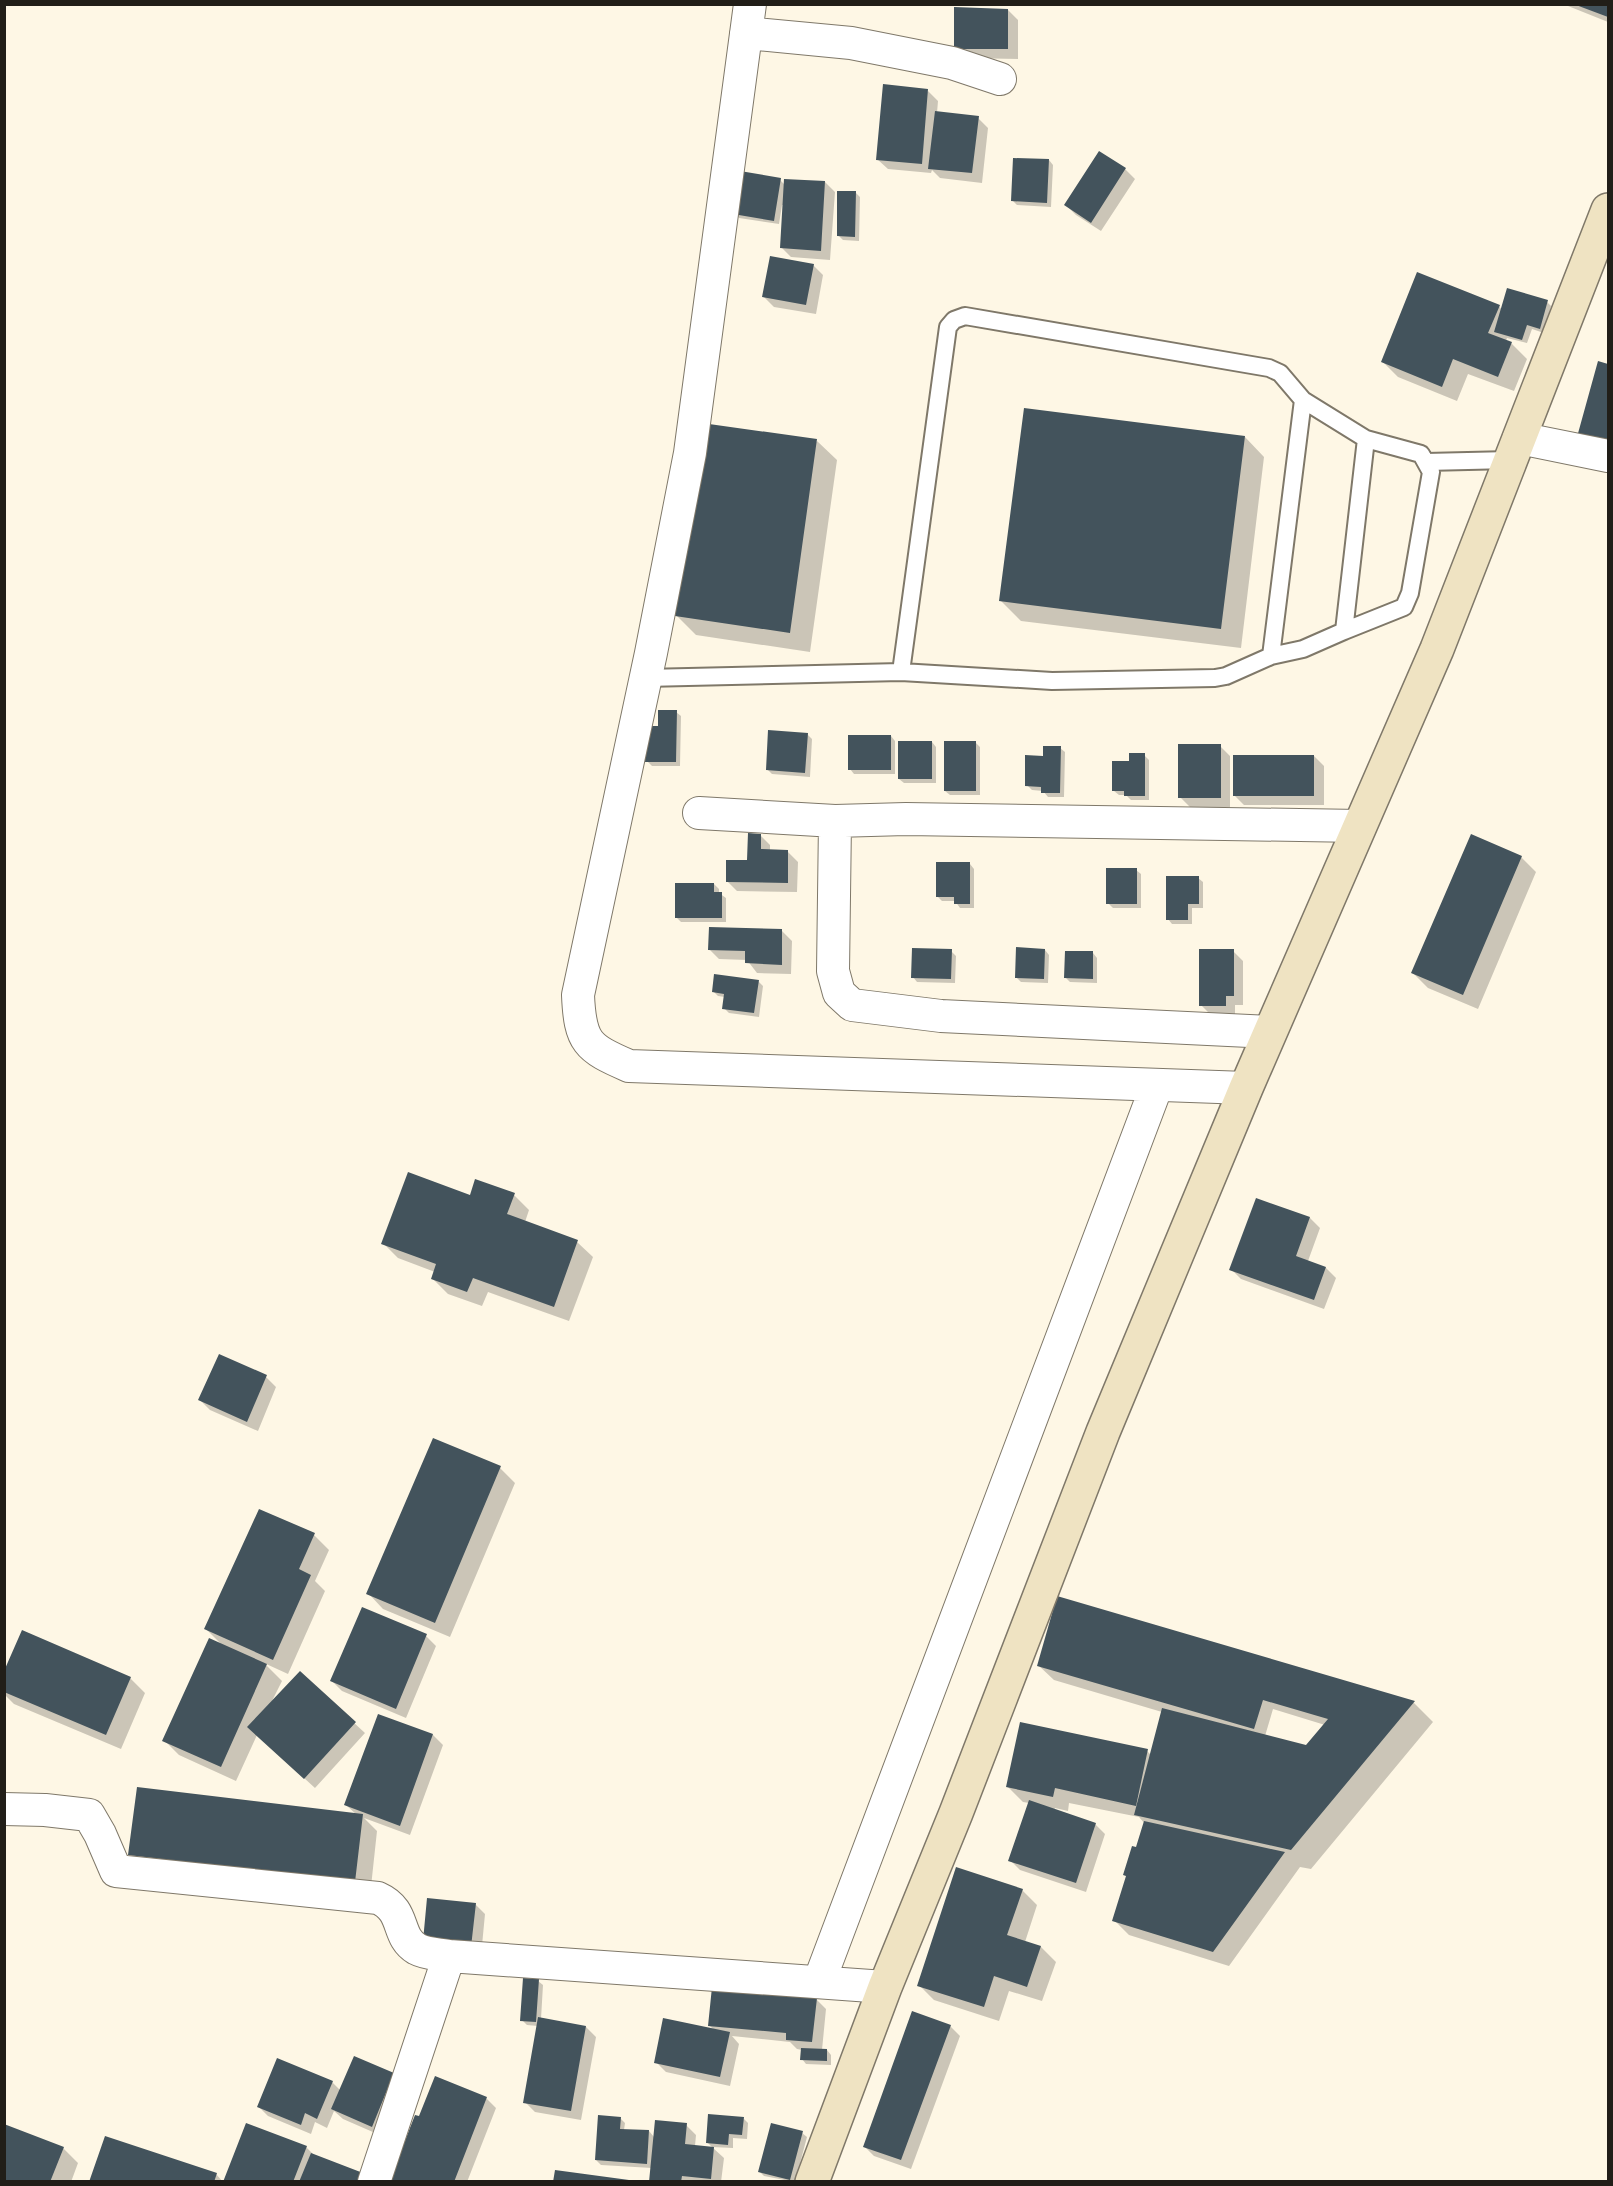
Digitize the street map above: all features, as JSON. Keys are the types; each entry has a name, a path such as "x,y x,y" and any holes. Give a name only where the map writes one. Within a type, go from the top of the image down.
{"street":[{"path":"1000,79 952,63 748,19 690,453 578,995 579,1020 586,1038 600,1054 629,1066 1246,1088"},
{"path":"812,2181 885,1987 956,1813 1103,1432 1246,1088 1437,649 1608,210"},
{"path":"1515,449 1608,456"},
{"path":"699,813 835,821 906,819 1360,826"},
{"path":"835,821 833,971 839,993 852,1005 941,1016 1270,1032"},
{"path":"819,1982 1157,1085"},
{"path":"4,1809 45,1810 89,1815 116,1871 378,1898 394,1908 408,1941 422,1951 449,1956 885,1987"},
{"path":"374,2181 449,1956"}],"lane":[{"path":"645,678 900,672 1052,681 1226,676 1270,656 1303,649 1404,607 1410,593 1431,472 1421,454 1366,439 1303,400 1280,373 1269,368 965,316 954,320 948,327 900,672"},
{"path":"1270,656 1303,400"},
{"path":"1344,631 1366,439"},
{"path":"1426,462 1515,449"}],"building":[{"path":"1608,4 1608,17 1576,5"},
{"path":"954,7 1008,9 1008,49 954,49"},
{"path":"883,84 928,89 922,164 876,160"},
{"path":"935,111 979,116 972,173 928,169"},
{"path":"1099,151 1126,168 1091,223 1064,205"},
{"path":"1013,158 1049,159 1047,203 1011,201"},
{"path":"740,171 781,178 774,221 733,214"},
{"path":"784,179 825,181 821,251 780,248"},
{"path":"837,191 856,191 855,237 837,236"},
{"path":"770,256 814,264 806,305 762,297"},
{"path":"1417,272 1500,305 1488,333 1512,342 1498,377 1453,359 1442,387 1381,362"},
{"path":"1507,288 1548,300 1540,329 1527,325 1522,340 1494,332"},
{"path":"1598,361 1608,364 1608,446 1577,437"},
{"path":"1024,408 1245,436 1221,629 999,601"},
{"path":"702,423 817,439 790,633 675,616"},
{"path":"658,710 677,710 676,762 645,762 645,726 658,726"},
{"path":"768,730 808,733 805,773 766,770"},
{"path":"848,735 891,735 891,770 848,770"},
{"path":"898,741 932,741 932,779 898,779"},
{"path":"944,741 976,741 976,791 944,791"},
{"path":"1178,744 1221,744 1221,798 1178,798"},
{"path":"1043,746 1061,746 1060,793 1041,793 1041,787 1025,786 1025,755 1043,756"},
{"path":"1129,753 1145,753 1145,796 1124,796 1124,791 1112,791 1112,761 1129,761"},
{"path":"1233,755 1314,755 1314,796 1233,796"},
{"path":"748,833 761,834 761,849 788,850 788,883 726,882 726,860 747,860"},
{"path":"1471,834 1522,856 1463,995 1411,973"},
{"path":"936,862 970,862 970,904 954,904 954,897 936,897"},
{"path":"1106,868 1137,868 1137,904 1106,904"},
{"path":"1166,876 1199,876 1199,904 1188,904 1188,920 1166,920"},
{"path":"675,883 714,883 714,892 722,892 722,918 675,918"},
{"path":"709,927 782,929 782,965 745,963 745,951 708,950"},
{"path":"1016,947 1045,949 1044,979 1015,978"},
{"path":"912,948 952,949 951,979 911,978"},
{"path":"1199,949 1234,949 1234,996 1226,996 1226,1006 1199,1006"},
{"path":"1065,951 1093,951 1093,979 1064,978"},
{"path":"714,974 759,980 754,1013 722,1009 724,994 712,992"},
{"path":"408,1172 470,1195 475,1179 515,1193 507,1214 578,1240 554,1307 473,1278 467,1292 431,1279 436,1264 381,1244"},
{"path":"1256,1198 1310,1217 1296,1256 1326,1267 1314,1300 1229,1270"},
{"path":"219,1354 267,1375 247,1422 198,1400"},
{"path":"433,1438 501,1466 435,1623 366,1594"},
{"path":"259,1509 315,1533 299,1569 311,1575 273,1660 204,1629"},
{"path":"1057,1596 1415,1701 1291,1850 1134,1815 1162,1708 1306,1745 1328,1719 1263,1700 1254,1729 1037,1666"},
{"path":"362,1607 427,1634 396,1709 330,1681"},
{"path":"22,1630 131,1677 106,1735 4,1692 4,1671"},
{"path":"209,1638 267,1664 221,1767 162,1741"},
{"path":"300,1671 356,1722 304,1779 247,1727"},
{"path":"378,1714 433,1734 400,1826 344,1805"},
{"path":"1020,1722 1148,1749 1136,1806 1055,1788 1053,1797 1006,1787"},
{"path":"137,1787 363,1814 355,1882 128,1855"},
{"path":"1029,1800 1096,1823 1076,1883 1008,1861"},
{"path":"1144,1821 1285,1852 1213,1952 1112,1921 1126,1876 1123,1875 1132,1846 1136,1847"},
{"path":"956,1867 1023,1889 1007,1935 1041,1946 1027,1987 994,1976 984,2007 917,1986"},
{"path":"427,1898 476,1903 471,1947 423,1941"},
{"path":"523,1978 539,1979 536,2022 520,2021"},
{"path":"712,1987 817,1998 812,2042 786,2040 786,2033 708,2026"},
{"path":"912,2011 951,2025 901,2160 863,2147"},
{"path":"538,2017 586,2026 571,2111 523,2103"},
{"path":"663,2018 730,2032 720,2077 654,2063"},
{"path":"801,2048 827,2049 827,2061 800,2060"},
{"path":"354,2056 394,2073 372,2127 331,2109"},
{"path":"277,2058 333,2081 317,2119 305,2113 301,2125 257,2107"},
{"path":"435,2076 487,2097 454,2182 389,2182 415,2115 419,2116"},
{"path":"708,2114 744,2117 742,2135 729,2134 728,2145 706,2143"},
{"path":"598,2115 621,2117 620,2129 649,2130 647,2164 595,2160"},
{"path":"655,2120 687,2123 685,2144 714,2147 711,2179 682,2176 681,2182 649,2182"},
{"path":"246,2123 307,2146 293,2182 223,2182"},
{"path":"771,2123 803,2131 790,2180 758,2172"},
{"path":"4,2124 64,2147 50,2182 4,2182"},
{"path":"105,2136 217,2173 214,2182 89,2182"},
{"path":"311,2153 363,2173 360,2182 299,2182"},
{"path":"555,2170 629,2180 629,2182 553,2182"}]}
